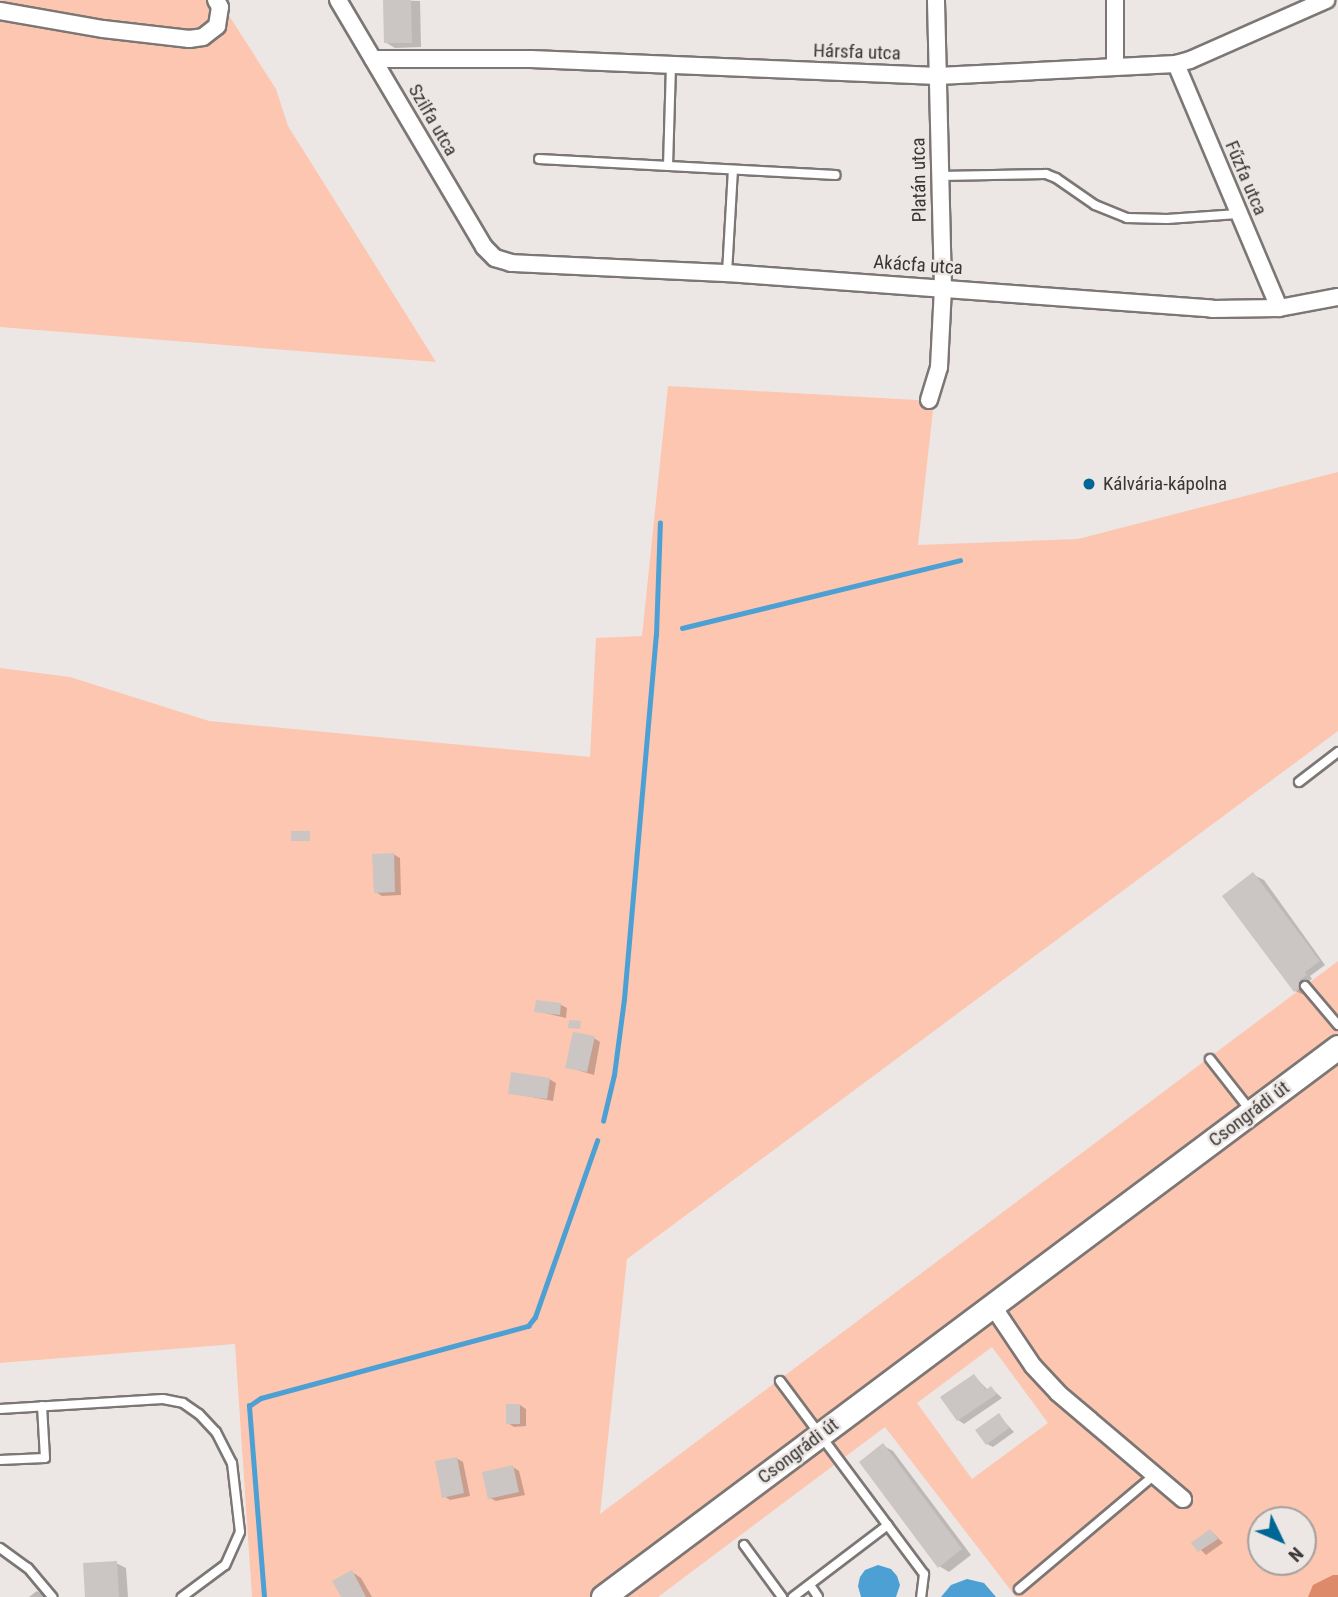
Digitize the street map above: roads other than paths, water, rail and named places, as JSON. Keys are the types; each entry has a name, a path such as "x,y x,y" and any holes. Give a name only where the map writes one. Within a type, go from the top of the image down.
{"main road":[{"name":"Csongrádi út","path":"603,1597 1338,1047"}],"street":[{"path":"0,11 116,31 189,39 203,37 217,26 220,7 216,0"},
{"name":"Szilfa utca","path":"338,0 484,247 495,258"},
{"name":"Platán utca","path":"929,400 939,366 943,288 936,0"},
{"path":"1115,0 1115,67"},
{"name":"Hársfa utca","path":"373,59 531,59 938,76 1176,64 1191,60 1326,0"},
{"name":"Fűzfa utca","path":"1176,64 1279,307"},
{"name":"Akácfa utca","path":"495,258 511,263 727,273 1212,309 1279,307 1338,297"},
{"path":"992,1305 1033,1366 1058,1393 1183,1499"}],"lane":[{"path":"668,166 671,65"},
{"path":"539,159 835,175"},
{"path":"727,273 733,170"},
{"path":"940,176 1046,174 1109,213 1127,218 1167,219 1238,214"},
{"path":"1299,782 1338,752"},
{"path":"1305,986 1338,1025"},
{"path":"1210,1059 1252,1112"},
{"path":"780,1381 924,1574 921,1597"},
{"path":"0,1409 175,1401 191,1407 216,1432 232,1463 240,1532 225,1565 182,1597"},
{"path":"0,1460 45,1458 42,1406"},
{"path":"1019,1589 1153,1476"},
{"path":"793,1597 888,1525"},
{"path":"744,1545 782,1597"},
{"path":"0,1548 35,1574 52,1597"},
{"path":"810,1585 818,1597"}],"water":[{"path":"878,1565 891,1569 897,1576 900,1585 896,1597 861,1597 858,1586 860,1577 865,1570"},
{"path":"967,1579 984,1583 996,1597 941,1597 951,1585"}],"waterway":[{"path":"603,1121 614,1075 624,999 656,635 660,523"},
{"path":"682,628 960,560"},
{"path":"264,1597 249,1406 261,1398 528,1326 535,1317 597,1141"}],"place":[{"name":"Kálvária-kápolna","path":"1089,484"}]}
